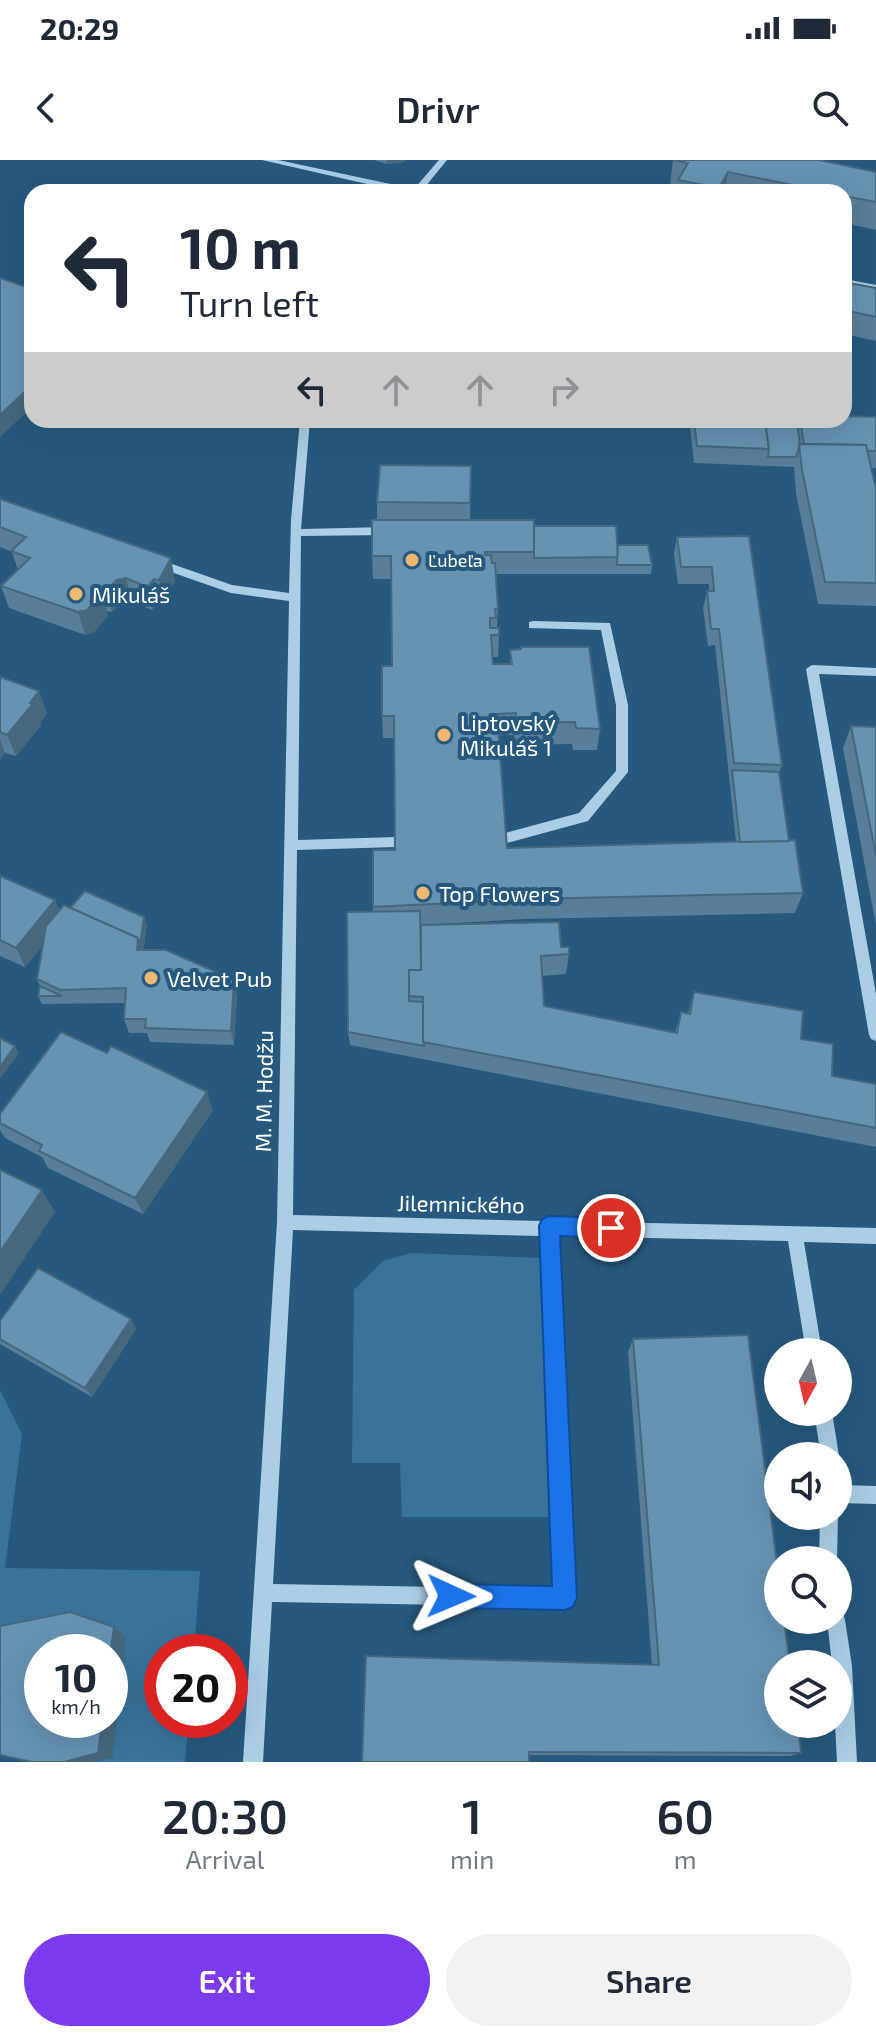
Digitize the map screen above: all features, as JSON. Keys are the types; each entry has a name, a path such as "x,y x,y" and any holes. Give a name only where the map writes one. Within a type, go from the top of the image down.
{"street":[{"path":"266,160 378,184"},
{"path":"422,184 443,160"},
{"path":"852,284 876,288"},
{"name":"M. M. Hodžu","path":"253,1762 285,1222 296,533 304,428"},
{"path":"296,533 400,531"},
{"path":"144,558 231,589 295,598"},
{"path":"503,839 583,817 622,772 622,705 606,626 533,625"},
{"path":"876,672 812,669 876,1035"},
{"path":"291,845 396,842"},
{"name":"Jilemnického","path":"285,1222 876,1236"},
{"path":"263,1593 565,1598 549,1226"},
{"path":"795,1234 812,1338"},
{"path":"852,1494 876,1495"},
{"path":"838,1634 847,1762"}],"shaded area":[{"path":"411,1253 544,1258 548,1517 402,1517 400,1463 352,1463 354,1290 383,1261"},
{"path":"0,1390 22,1434 5,1568 200,1571 195,1634 144,1634 144,1738 187,1738 185,1762 94,1762 112,1757 114,1738 128,1738 128,1634 24,1634 24,1638 0,1638"}],"building":[{"path":"673,160 819,160 876,172 876,202 852,198 852,184 787,184 728,172 721,184 678,180 688,163"},
{"path":"0,278 24,286 24,392 0,415"},
{"path":"852,284 876,288 876,317 852,312"},
{"path":"852,416 876,417 876,451 867,451 866,445 804,444 801,428 852,428"},
{"path":"695,428 766,428 769,449 697,446"},
{"path":"766,428 798,428 800,444 796,457 768,457"},
{"path":"799,444 866,445 876,489 876,583 825,582"},
{"path":"380,465 471,466 470,503 377,502"},
{"path":"0,499 171,558 159,580 154,579 147,587 126,578 117,580 106,590 101,588 97,591 102,593 87,610 78,612 1,586 30,558 11,551 26,537 0,527"},
{"name":"Liptovský Mikuláš 1","path":"372,520 534,520 535,552 485,552 485,555 491,555 492,563 495,563 498,609 495,609 496,618 490,618 490,628 499,628 499,635 491,635 493,664 512,664 510,650 521,647 589,647 600,729 576,728 575,722 516,723 516,713 497,714 507,848 795,840 803,893 529,899 373,907 373,850 395,850 394,716 382,716 382,666 392,666 391,556 372,556"},
{"path":"534,526 616,526 618,557 534,558"},
{"path":"749,536 782,765 734,763 719,629 711,629 707,591 714,591 712,567 681,567 677,537"},
{"path":"618,545 648,545 652,565 617,565"},
{"path":"0,677 39,691 30,703 33,704 7,735 0,732"},
{"path":"851,726 876,727 876,856"},
{"path":"732,770 779,772 789,841 740,842"},
{"path":"0,876 55,900 16,948 0,940"},
{"path":"85,891 144,917 140,945 138,938 70,908"},
{"path":"64,905 138,938 137,950 166,950 234,980 231,1031 145,1028 146,1019 124,1019 126,988 60,990 37,979 46,926"},
{"path":"420,911 421,970 409,970 409,1001 423,1002 424,1046 348,1032 347,912"},
{"path":"559,922 561,947 569,947 569,954 541,956 544,1006 677,1033 681,1012 690,1014 694,992 803,1011 801,1039 833,1044 832,1076 876,1084 876,1128 423,1042 423,997 409,996 409,970 421,970 421,925"},
{"path":"40,986 62,996 38,996"},
{"path":"61,1032 107,1053 111,1046 207,1092 135,1198 39,1151 42,1145 0,1123 0,1114"},
{"path":"0,1038 15,1046 0,1067"},
{"path":"0,1170 42,1190 0,1252"},
{"path":"38,1268 131,1319 85,1388 0,1339 0,1321"},
{"path":"748,1335 764,1461 764,1530 773,1530 775,1546 764,1546 764,1634 786,1634 788,1650 764,1650 764,1738 799,1738 801,1753 529,1752 529,1762 362,1762 366,1656 659,1665 633,1339"},
{"path":"70,1612 114,1627 113,1634 24,1634 24,1738 100,1738 98,1753 64,1762 32,1762 0,1755 0,1626"}],"place":[{"name":"Ľubeľa","path":"412,560"},
{"name":"Mikuláš","path":"76,594"},
{"name":"Liptovský Mikuláš 1","path":"444,735"},
{"name":"Top Flowers","path":"423,893"},
{"name":"Velvet Pub","path":"151,978"}],"route":[{"path":"451,1596 565,1598 549,1226 611,1228"}]}
